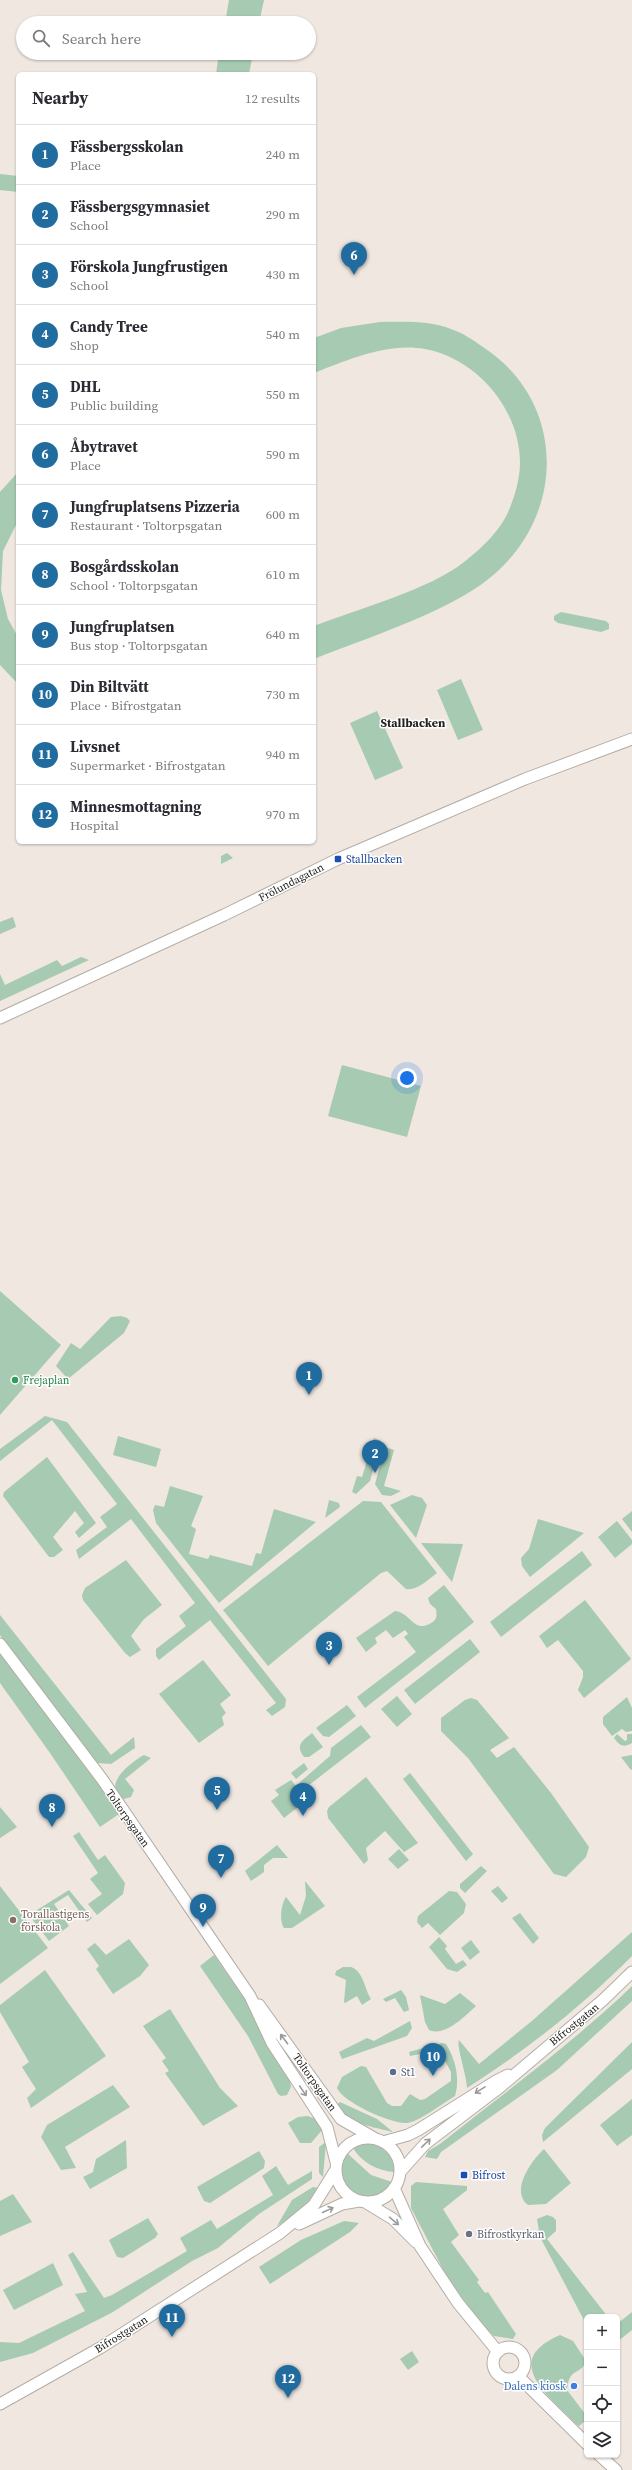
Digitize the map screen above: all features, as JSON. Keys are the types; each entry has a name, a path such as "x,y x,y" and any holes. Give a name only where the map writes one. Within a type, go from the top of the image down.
{"street":[{"name":"Frölundagatan","path":"0,1018 230,912 338,859 525,779 632,739"},
{"name":"Toltorpsgatan","path":"0,1644 102,1779 250,1996 272,2043 327,2127 336,2167"},
{"name":"Bifrostgatan","path":"400,2172 425,2144 500,2087 514,2073 603,2000 632,1972"},
{"name":"Toltorpsgatan","path":"250,1996 260,2006 342,2119 379,2140"},
{"name":"Bifrostgatan","path":"379,2140 408,2135 496,2081 514,2073"},
{"path":"362,2202 381,2199 394,2188 400,2172 396,2154 379,2140 359,2139 350,2143 340,2153 336,2167 338,2182 344,2192 362,2202 393,2219 420,2246"},
{"name":"Bifrostgatan","path":"0,2404 100,2348 280,2233 314,2205 336,2167"},
{"path":"394,2188 420,2246 458,2303 498,2352"},
{"name":"Bifrostgatan","path":"280,2233 336,2207 362,2202"},
{"path":"509,2347 521,2352 524,2357 525,2366 518,2376 507,2379 497,2374 493,2362 498,2352 509,2347"},
{"path":"518,2376 584,2441"},
{"path":"602,2458 616,2470"}],"green space":[{"path":"229,0 264,0 261,16 226,16"},
{"path":"218,60 252,60 249,72 216,72"},
{"path":"0,174 16,176 16,192 0,190"},
{"path":"380,322 434,324 464,335 483,347 509,369 529,395 541,424 546,454 545,485 536,515 521,544 499,570 481,584 460,598 436,610 385,632 316,658 316,625 413,590 432,581 450,572 464,562 490,539 501,525 509,510 520,469 518,443 513,424 504,406 478,375 462,364 444,355 425,349 411,347 382,350 354,358 316,372 316,337 341,328"},
{"path":"16,474 16,525 3,551 1,590 8,619 16,633 16,682 0,665 0,492"},
{"path":"561,612 606,621 609,624 609,629 601,632 558,623 554,620 554,616"},
{"path":"461,679 483,730 458,740 437,690"},
{"path":"377,711 403,768 375,780 350,723"},
{"path":"227,853 233,858 221,864 221,856"},
{"path":"13,917 16,927 0,934 0,922"},
{"path":"81,957 89,960 0,1001 0,974 5,985 57,960 62,966"},
{"path":"342,1065 421,1086 407,1137 328,1116"},
{"name":"Frejaplan","path":"0,1291 61,1345 0,1415"},
{"path":"121,1316 130,1321 124,1333 68,1379 56,1366 71,1343 80,1349 111,1317"},
{"path":"45,1416 67,1422 286,1699 285,1707 272,1716 266,1710 276,1703 210,1620 159,1660 156,1656 156,1649 186,1626 179,1616 195,1603 131,1519 79,1559 76,1550 107,1527 100,1517 117,1504 52,1420 0,1461 0,1449"},
{"path":"118,1436 161,1449 156,1467 113,1455"},
{"path":"374,1438 381,1441 370,1481 356,1494 352,1492 357,1476 362,1477"},
{"path":"385,1447 394,1450 384,1486 401,1491 391,1496 382,1495 375,1484"},
{"path":"47,1457 96,1523 79,1538 75,1532 84,1523 75,1511 53,1537 63,1550 54,1557 49,1557 3,1496 4,1492"},
{"path":"170,1486 203,1496 191,1526 196,1529 189,1554 208,1559 210,1555 252,1566 256,1553 261,1554 274,1509 316,1522 219,1603 156,1523 153,1510 155,1505 164,1507"},
{"path":"412,1495 422,1498 427,1505 416,1538 390,1505"},
{"path":"329,1500 339,1503 340,1507 325,1518"},
{"path":"363,1501 381,1502 437,1573 423,1584 414,1588 406,1589 387,1571 381,1573 268,1666 223,1610"},
{"path":"632,1511 632,1532 622,1519"},
{"path":"538,1519 584,1533 530,1577 522,1566 521,1558 529,1549"},
{"path":"617,1521 632,1540 632,1544 615,1558 598,1537"},
{"path":"421,1543 463,1544 452,1582"},
{"path":"582,1551 592,1565 501,1637 490,1622"},
{"path":"126,1560 162,1605 144,1619 131,1636 141,1650 130,1657 125,1653 83,1600 82,1595 85,1588"},
{"path":"444,1585 474,1622 365,1708 357,1697 416,1652 404,1637 408,1634 405,1630 393,1638 386,1630 375,1638 377,1643 366,1652 356,1638 395,1611 405,1615 420,1626 425,1626 433,1622 436,1615 436,1609 430,1604 428,1598"},
{"path":"585,1600 631,1659 584,1698 578,1690 583,1677 583,1671 558,1640 547,1648 539,1636"},
{"path":"0,1615 111,1755 134,1737 135,1748 111,1764 98,1763 92,1758 0,1635"},
{"path":"470,1639 480,1652 415,1704 404,1690"},
{"path":"0,1653 65,1736 119,1814 100,1827 0,1683"},
{"path":"203,1660 231,1695 220,1704 226,1713 222,1717 224,1725 199,1743 159,1694"},
{"path":"397,1696 412,1714 397,1727 381,1709"},
{"path":"627,1697 632,1708 632,1731 626,1732 622,1729 612,1736 603,1724 603,1717"},
{"path":"471,1698 477,1700 509,1738 490,1750 497,1758 514,1747 551,1793 589,1847 586,1857 566,1877 554,1874 468,1758 441,1731 441,1718 465,1700"},
{"path":"347,1705 356,1716 329,1737 323,1736 316,1728"},
{"path":"361,1725 371,1737 304,1789 299,1783 330,1756 331,1748"},
{"path":"312,1733 323,1747 309,1757 304,1757 301,1753 300,1746"},
{"path":"617,1734 625,1741 627,1740 627,1734 632,1734 632,1743 624,1746 618,1743 614,1738"},
{"path":"144,1755 151,1758 125,1779 134,1790 131,1797 124,1799 117,1794 115,1788 116,1781 132,1763"},
{"path":"632,1755 632,1769 631,1770 621,1757"},
{"path":"304,1763 308,1769 296,1779 291,1773"},
{"path":"410,1773 473,1854 466,1861 403,1779"},
{"path":"366,1777 418,1843 404,1852 385,1831 366,1848 368,1860 364,1864 328,1818 327,1811 329,1807"},
{"path":"291,1780 307,1800 284,1818 271,1801 279,1795 275,1790"},
{"path":"0,1807 17,1827 0,1838"},
{"path":"79,1832 98,1860 105,1855 125,1883 123,1894 97,1915 88,1904 102,1894 90,1879 98,1873 73,1836"},
{"path":"277,1845 288,1858 273,1858 264,1865 264,1872 251,1881 245,1871"},
{"path":"399,1849 409,1860 398,1869 388,1859"},
{"path":"481,1866 487,1871 465,1893 460,1888 460,1884"},
{"path":"305,1881 325,1906 292,1928 284,1928 281,1917 284,1900 286,1897 300,1915 306,1896"},
{"name":"Torallastigens förskola","path":"0,1886 48,1948 0,1984"},
{"path":"498,1886 508,1898 502,1903 491,1891"},
{"path":"69,1890 92,1918 87,1922 68,1895 54,1904 69,1926 49,1941 29,1915"},
{"path":"449,1891 457,1892 466,1904 464,1913 440,1935 428,1923 422,1928 417,1922 418,1916"},
{"path":"520,1913 539,1938 533,1944 512,1918"},
{"path":"632,1932 632,1956 613,1975 533,2042 467,2088 458,2043 459,2040 479,2064 533,2020"},
{"path":"439,1937 447,1946 445,1949 456,1964 463,1960 467,1965 457,1972 447,1969 429,1947"},
{"path":"129,1939 149,1965 140,1976 113,1994 96,1969 99,1966 87,1949 95,1943 106,1955"},
{"path":"471,1940 480,1952 470,1960 461,1948"},
{"path":"214,1955 250,2007 290,2080 291,2087 287,2095 281,2096 278,2094 248,2036 200,1966"},
{"path":"343,1967 351,1967 359,1973 371,1999 362,2005 357,1996 345,2003 344,2002 346,1980 335,1975 336,1971"},
{"path":"45,1970 106,2056 31,2108 27,2098 36,2089 22,2067 29,2062 0,2012 0,2005"},
{"path":"632,1986 632,2001 557,2070 441,2152 437,2159 425,2157 428,2151 440,2144 562,2048"},
{"path":"401,1990 406,1997 409,2010 404,2012 395,1998 386,2002 383,1999"},
{"path":"460,1993 476,2006 461,2020 448,2028 442,2031 429,2030 425,2022 420,1995 445,2004"},
{"path":"170,2009 220,2088 238,2106 203,2126 165,2073 169,2071 162,2061 166,2058 143,2026"},
{"path":"410,2021 412,2028 407,2036 342,2059 339,2052 367,2038 374,2041"},
{"path":"632,2042 632,2069 543,2142 542,2135 545,2128"},
{"path":"442,2043 446,2044 455,2063 457,2083 455,2096 431,2112 412,2122 407,2123 390,2120 369,2112 341,2094 337,2088 342,2077 361,2066 366,2067 387,2103 392,2106 401,2106 410,2094 420,2100 425,2099 451,2081 451,2072 439,2050 410,2056 409,2052"},
{"path":"113,2085 130,2107 65,2147 76,2168 61,2170 41,2137 47,2125"},
{"path":"632,2099 632,2135 617,2146 600,2125"},
{"path":"340,2102 377,2119 393,2132 354,2121 341,2112 336,2106"},
{"path":"308,2116 318,2120 323,2129 311,2143 300,2143 288,2123 298,2117"},
{"path":"126,2140 127,2168 90,2189 83,2177 93,2172 96,2159"},
{"path":"326,2142 323,2177 319,2173 319,2147"},
{"path":"372,2143 388,2154 393,2162 394,2172 382,2170 370,2165 356,2153 353,2148 360,2144"},
{"path":"544,2149 571,2183 546,2204 528,2205 523,2199 521,2192 524,2176 533,2161"},
{"path":"259,2151 265,2161 264,2168 210,2203 204,2201 197,2187"},
{"path":"347,2153 371,2175 392,2182 383,2192 372,2196 362,2196 352,2192 345,2185 341,2175 341,2164"},
{"path":"276,2166 288,2185 312,2171 312,2179 259,2214 218,2248 192,2261 113,2312 33,2353 0,2362 0,2342 19,2343 85,2311 75,2294 87,2292 68,2255 73,2252 104,2298 112,2295 187,2251 180,2238 211,2220 217,2229 273,2195 262,2176"},
{"path":"416,2182 467,2186 467,2190 443,2209 459,2235 451,2242 479,2280 477,2282 485,2293 488,2292 516,2334 513,2339 494,2336 480,2323 446,2275 411,2208 411,2186"},
{"path":"313,2187 319,2188 306,2205 277,2226 292,2200"},
{"path":"13,2194 32,2222 0,2236 0,2201"},
{"path":"547,2215 556,2220 556,2231 547,2239 606,2314 584,2314 584,2320 540,2237 537,2219"},
{"path":"148,2218 158,2234 155,2238 123,2258 117,2257 109,2240"},
{"path":"344,2221 359,2223 350,2232 270,2284 259,2267 301,2240"},
{"path":"53,2263 63,2285 14,2310 3,2290"},
{"path":"632,2312 632,2330 620,2340 620,2322"},
{"path":"560,2335 573,2341 584,2358 584,2366 570,2377 567,2390 584,2412 584,2422 579,2426 553,2402 535,2379 532,2367 533,2356 542,2345"},
{"path":"412,2351 419,2362 408,2370 400,2359"}],"place":[{"name":"Åbytravet","path":"354,275"},
{"name":"Stallbacken","path":"338,859"},
{"name":"Frejaplan","path":"15,1380"},
{"name":"Fässbergsskolan","path":"309,1395"},
{"name":"Fässbergsgymnasiet","path":"375,1473"},
{"name":"Förskola Jungfrustigen","path":"329,1665"},
{"name":"DHL","path":"217,1810"},
{"name":"Candy Tree","path":"303,1816"},
{"name":"Bosgårdsskolan","path":"52,1827"},
{"name":"Jungfruplatsens Pizzeria","path":"221,1878"},
{"name":"Torallastigens förskola","path":"13,1920"},
{"name":"Jungfruplatsen","path":"203,1927"},
{"name":"St1","path":"393,2072"},
{"name":"Din Biltvätt","path":"433,2076"},
{"name":"Bifrost","path":"464,2175"},
{"name":"Bifrostkyrkan","path":"469,2234"},
{"name":"Livsnet","path":"172,2337"},
{"name":"Dalens kiosk","path":"574,2386"},
{"name":"Minnesmottagning","path":"288,2398"}],"district":[{"name":"Stallbacken","path":"413,723"}]}
